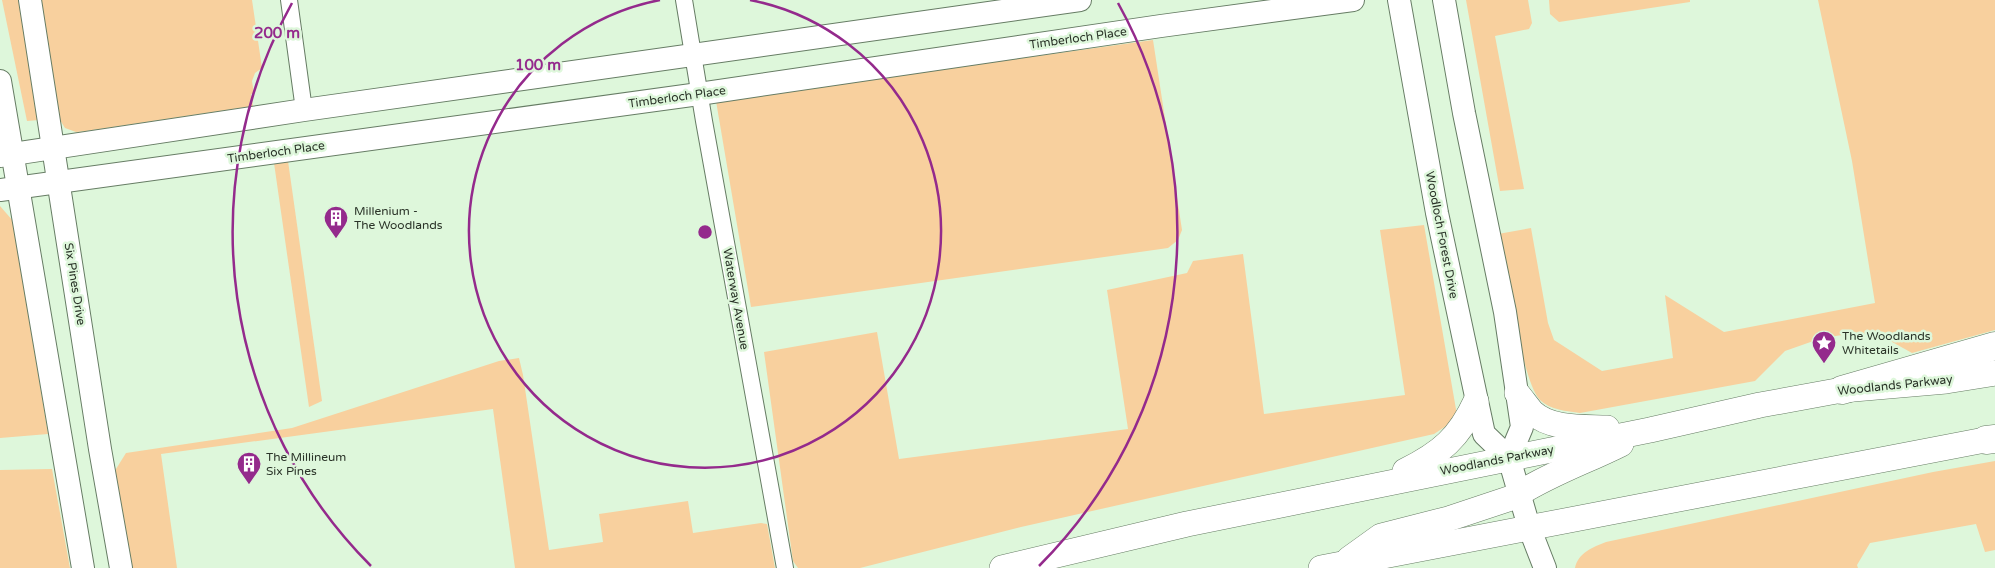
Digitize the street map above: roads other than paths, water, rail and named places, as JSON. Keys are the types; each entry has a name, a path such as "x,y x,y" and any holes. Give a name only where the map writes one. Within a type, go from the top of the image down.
{"highway":[{"path":"1842,390 1995,346"}],"main road":[{"name":"Woodlands Parkway","path":"1002,568 1187,524 1650,430 1760,405 1842,390 1946,381 1995,373"},
{"path":"1517,393 1533,413 1561,425 1650,430"},
{"path":"1378,484 1438,452 1465,425 1476,401"},
{"path":"1332,566 1381,536 1448,519 1520,494 1548,476 1589,460 1650,430"},
{"path":"1332,566 1992,439"}],"street":[{"name":"Six Pines Drive","path":"30,0 100,449 121,568"},
{"path":"289,0 304,110"},
{"name":"Waterway Avenue","path":"684,0 699,94 785,568"},
{"path":"7,155 304,110 1080,0"},
{"name":"Timberloch Place","path":"9,189 699,94 1161,26 1353,0"},
{"name":"Woodloch Forest Drive","path":"1398,0 1438,213 1484,434 1510,458"},
{"path":"1444,0 1464,113 1505,312 1522,426 1510,458 1529,527 1545,568"},
{"path":"0,81 9,189 64,453 83,568"},
{"path":"64,453 100,449"}],"place":[{"name":"Millenium - The Woodlands","path":"336,239"},
{"name":"The Woodlands Whitetails","path":"1824,364"},
{"name":"The Millineum Six Pines","path":"249,485"}]}
